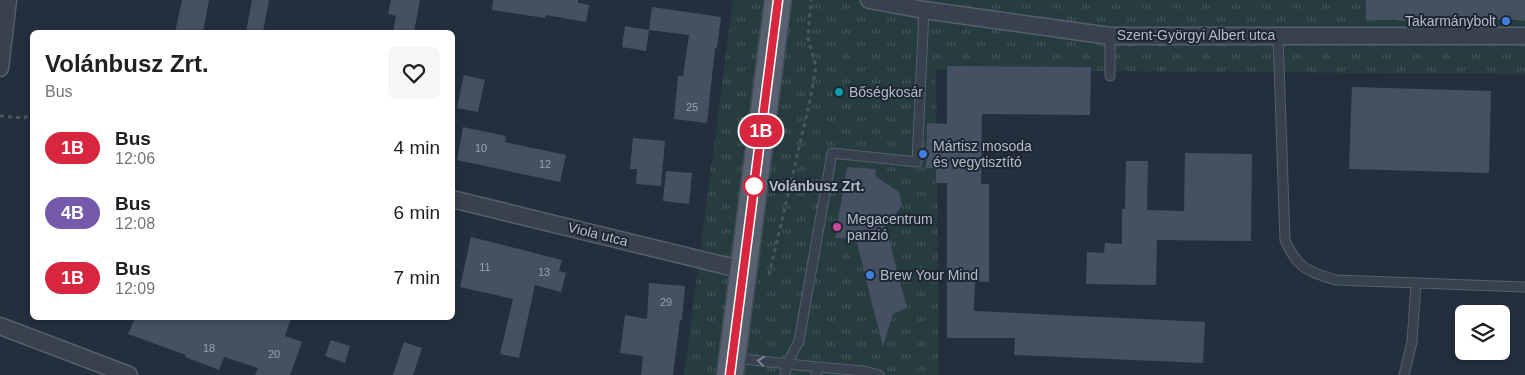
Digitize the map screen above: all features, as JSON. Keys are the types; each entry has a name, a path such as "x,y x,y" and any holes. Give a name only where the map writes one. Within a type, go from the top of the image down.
{"main road":[{"path":"731,366 778,0"}],"street":[{"path":"0,68 8,0"},
{"name":"Szent-Györgyi Albert utca","path":"869,0 904,3 924,10 1110,36 1525,36"},
{"name":"Viola utca","path":"455,200 743,270"},
{"path":"0,326 129,375"}],"lane":[{"path":"785,375 787,364 799,341 832,153 917,162 924,10"},
{"path":"1278,35 1285,240 1299,265 1316,274 1336,280 1525,287"},
{"path":"1110,36 1110,76"},
{"path":"1404,375 1412,342 1416,283"},
{"path":"731,366 787,364 816,371 864,371 879,375"}],"path":[{"path":"767,284 807,115 816,67 808,38 811,0"},
{"path":"0,116 24,118 30,114"}],"green space":[{"path":"733,0 1525,0 1525,74 936,70 939,375 684,375"}],"building":[{"path":"182,0 209,0 203,30 175,30"},
{"path":"252,0 269,0 263,30 246,30"},
{"path":"391,0 420,0 414,30 393,30 396,16 388,14"},
{"path":"493,0 578,0 578,3 589,5 586,22 546,15 545,18 492,10"},
{"path":"1366,0 1525,0 1525,20 1366,20"},
{"path":"652,7 721,17 717,48 715,48 707,123 674,119 678,76 683,76 689,35 649,30"},
{"path":"625,26 649,30 646,51 622,47"},
{"path":"947,66 1091,67 1090,115 982,114 981,184 989,184 989,282 975,281 974,311 1205,322 1203,363 1014,355 1015,338 947,338 947,183 936,183 936,168 926,168 927,123 947,124"},
{"path":"464,75 485,80 478,112 457,108"},
{"path":"1352,87 1491,91 1489,173 1349,169"},
{"path":"463,127 506,136 505,142 566,155 560,182 457,160"},
{"path":"633,138 665,141 661,186 636,184 637,169 630,169"},
{"path":"1185,153 1252,154 1251,241 1157,240 1156,285 1086,284 1087,252 1104,253 1105,243 1122,244 1122,209 1125,209 1126,161 1148,161 1147,210 1184,211"},
{"path":"847,167 875,169 876,177 899,192 902,205 895,216 884,220 907,308 893,314 883,347 856,239 835,238"},
{"path":"666,171 692,173 689,204 663,201"},
{"path":"471,237 562,260 559,271 566,273 561,292 535,285 519,358 500,354 513,299 460,287"},
{"path":"649,283 685,286 682,320 680,320 673,375 641,375 643,356 620,353 625,315 647,319"},
{"path":"134,320 290,320 285,336 302,342 290,375 255,375 258,368 224,357 219,370 185,357 186,355 128,334"},
{"path":"331,340 350,346 345,363 325,356"},
{"path":"404,342 422,348 413,375 393,375"}],"bus line":[{"name":"1B","path":"730,375 778,0"}],"place":[{"name":"Takarmánybolt","path":"1506,21"},
{"name":"Bőségkosár","path":"839,92"},
{"name":"Mártisz mosoda és vegytisztító","path":"923,154"},
{"name":"Volánbusz Zrt.","path":"754,186"},
{"name":"Megacentrum panzió","path":"837,227"},
{"name":"Brew Your Mind","path":"870,275"}]}
